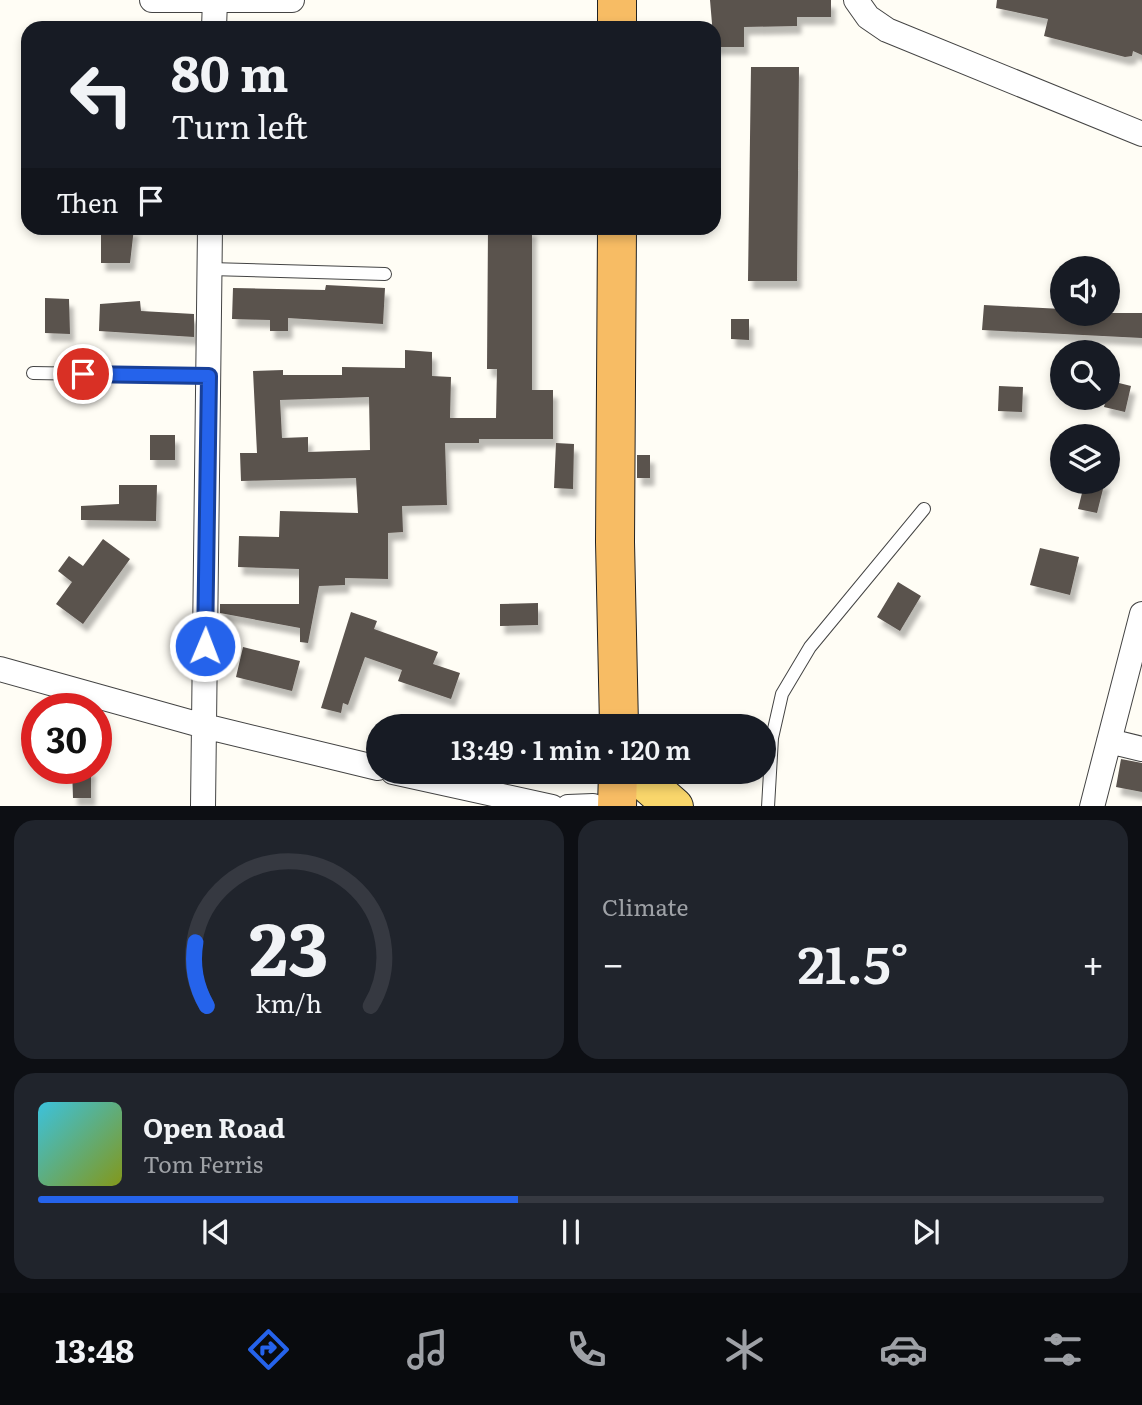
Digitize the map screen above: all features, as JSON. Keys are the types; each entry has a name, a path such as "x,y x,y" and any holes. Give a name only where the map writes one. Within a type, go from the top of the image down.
{"highway":[{"path":"617,0 617,21"},
{"path":"617,235 615,542 619,714"},
{"path":"594,714 596,585 600,560 615,542"},
{"path":"593,784 593,806"},
{"path":"617,806 618,784"}],"main road":[{"path":"648,784 673,806"}],"street":[{"path":"152,0 292,0"},
{"path":"214,21 215,0"},
{"path":"856,0 868,17 887,30 1142,134"},
{"path":"203,806 210,235"},
{"path":"1092,806 1142,614"},
{"path":"0,669 204,726 366,765"},
{"path":"1109,741 1142,749"},
{"path":"448,784 547,806"}],"lane":[{"path":"210,269 385,274"},
{"path":"33,373 209,376"},
{"path":"768,806 772,738 782,694 810,648 924,509"}],"building":[{"path":"710,0 831,0 831,17 797,17 797,26 744,27 744,47 721,47 721,21 712,21"},
{"path":"997,0 1142,0 1142,55 1133,51 1132,56 1125,57 1044,36 1048,19 996,8"},
{"path":"751,67 799,67 797,281 748,281"},
{"path":"101,235 133,235 130,263 101,263"},
{"path":"488,235 532,235 532,390 553,390 553,439 479,439 479,443 445,443 447,505 402,506 403,532 388,533 388,579 345,578 345,585 319,586 308,643 300,642 300,628 220,613 220,604 299,604 299,569 238,567 239,536 279,537 280,511 358,513 356,478 241,481 240,453 257,453 253,371 283,370 283,375 342,375 342,367 405,368 405,350 432,352 432,376 451,377 450,418 496,418 497,369 487,369","holes":["369,397 370,450 308,452 308,437 282,438 280,400"]},
{"path":"326,285 385,288 383,324 288,318 288,331 270,331 270,320 232,319 233,288 325,290"},
{"path":"45,298 69,299 70,334 45,333"},
{"path":"140,301 141,311 194,314 194,337 99,331 100,304"},
{"path":"984,305 1050,308 1050,326 1120,326 1120,313 1142,313 1142,338 982,330"},
{"path":"731,319 749,319 749,340 731,339"},
{"path":"1120,383 1131,386 1125,412 1117,410 1120,410"},
{"path":"999,386 1023,387 1022,412 998,411"},
{"path":"150,435 175,435 175,460 150,460"},
{"path":"556,443 574,444 573,489 554,488"},
{"path":"637,455 650,455 650,478 637,478"},
{"path":"119,485 157,485 156,521 81,520 81,506 119,504"},
{"path":"1082,494 1102,494 1097,513 1078,509"},
{"path":"103,539 130,559 83,624 56,604 72,582 58,571 69,556 83,566"},
{"path":"1040,548 1079,557 1070,595 1030,585"},
{"path":"898,582 921,596 900,631 877,617"},
{"path":"538,603 538,625 500,626 500,604"},
{"path":"351,612 377,621 374,629 438,652 433,664 460,673 451,699 398,681 402,670 365,657 348,705 343,703 341,713 321,708"},
{"path":"243,647 300,661 292,691 236,677"},
{"path":"1121,759 1142,763 1142,792 1116,787"},
{"path":"73,784 91,784 91,798 73,798"}],"route":[{"path":"83,374 209,376 205,646"}]}
